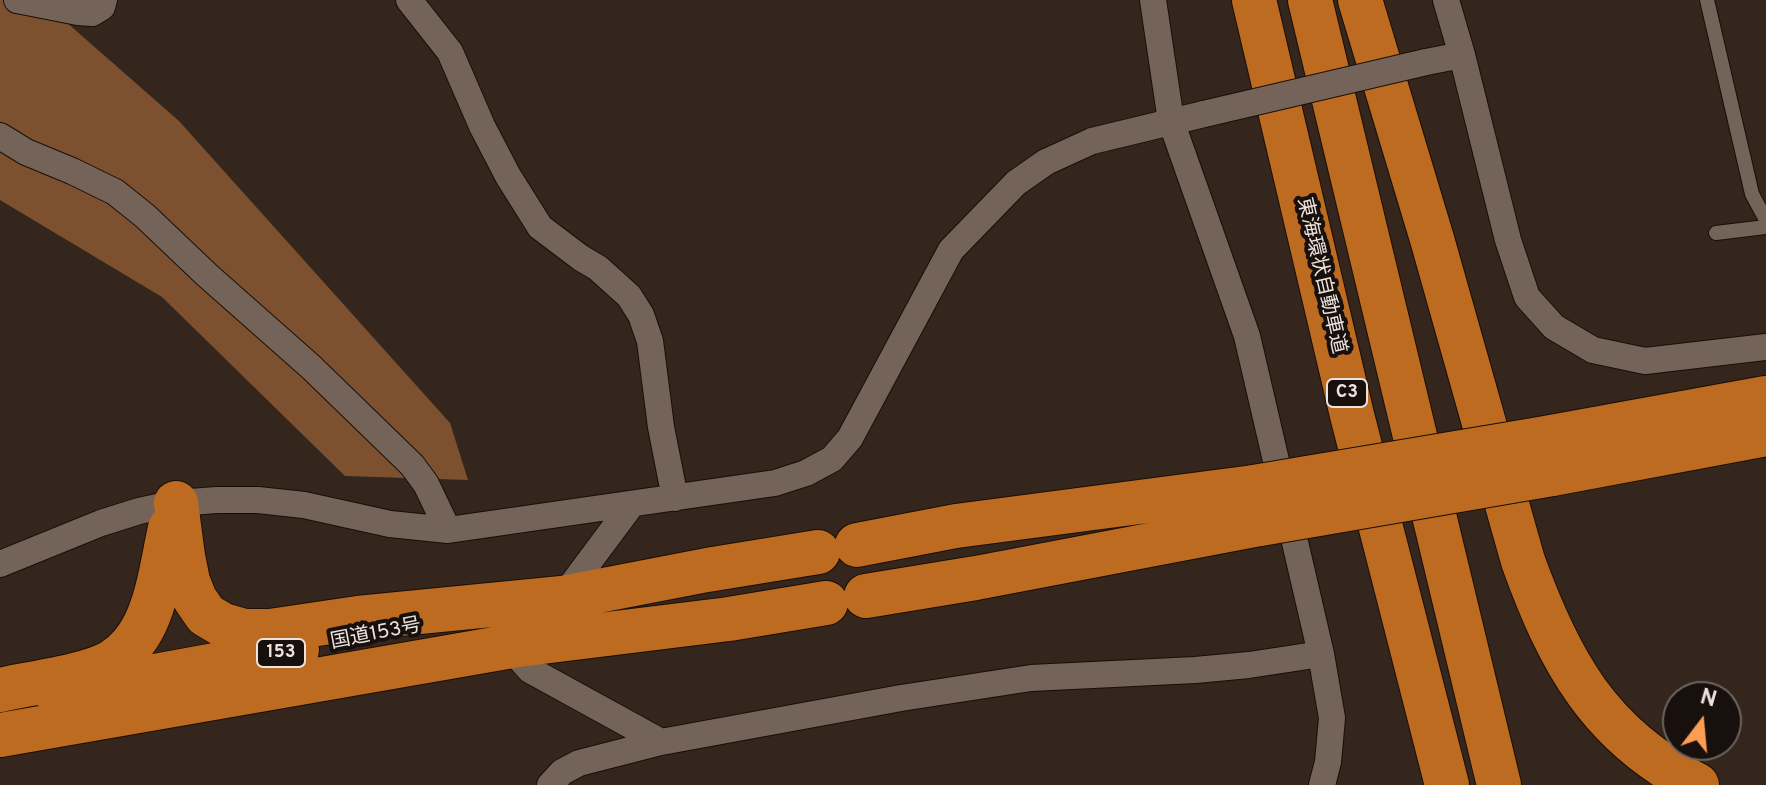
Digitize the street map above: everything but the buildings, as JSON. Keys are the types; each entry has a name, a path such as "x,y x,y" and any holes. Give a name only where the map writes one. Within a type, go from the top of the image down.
{"highway":[{"name":"東海環状自動車道","path":"1254,0 1352,415 1447,785"},
{"path":"1310,0 1499,785"},
{"path":"1360,0 1432,239 1523,561 1539,606 1579,682 1606,717 1668,771 1697,785"},
{"path":"562,598 956,526 1257,505 1549,456 1766,398"},
{"path":"1352,415 1369,528 1432,785"},
{"path":"1640,458 1766,434"},
{"path":"1549,456 1640,458 1766,446"},
{"path":"0,690 87,671 113,661 132,645 145,623 156,592 176,503"},
{"name":"153","path":"176,503 183,556 195,599 206,615 223,625 244,631 270,631 358,618 562,598"},
{"name":"国道153号","path":"0,735 518,645 729,619 976,578 1257,505"},
{"name":"国道153号","path":"0,704 400,631 562,598"}],"street":[{"path":"17,0 92,13 102,7 104,0"},
{"path":"409,0 450,52 482,126 540,227 598,268 629,296 641,315 650,341 661,427 675,498"},
{"path":"1153,0 1171,121 1247,336 1321,654 1332,718 1328,762 1322,785"},
{"path":"1446,0 1508,240 1527,297 1554,327 1593,350 1645,361 1766,347"},
{"path":"0,564 101,523 176,503 258,500 304,505 390,524 448,530 775,483 806,473 832,459 850,438 951,250 1016,183 1046,162 1092,141 1462,55"},
{"path":"0,136 26,152 115,192 145,216 311,367 412,465 426,484 448,530"},
{"path":"562,598 632,504"},
{"path":"518,645 522,661 530,670 661,742"},
{"path":"550,785 562,772 579,763 661,742 901,698 1031,678 1195,670 1321,654"}],"lane":[{"path":"1707,0 1752,194 1766,220"},
{"path":"1716,233 1766,227"}],"shaded area":[{"path":"0,0 41,0 179,121 450,423 468,480 345,476 162,297 0,200"}]}
